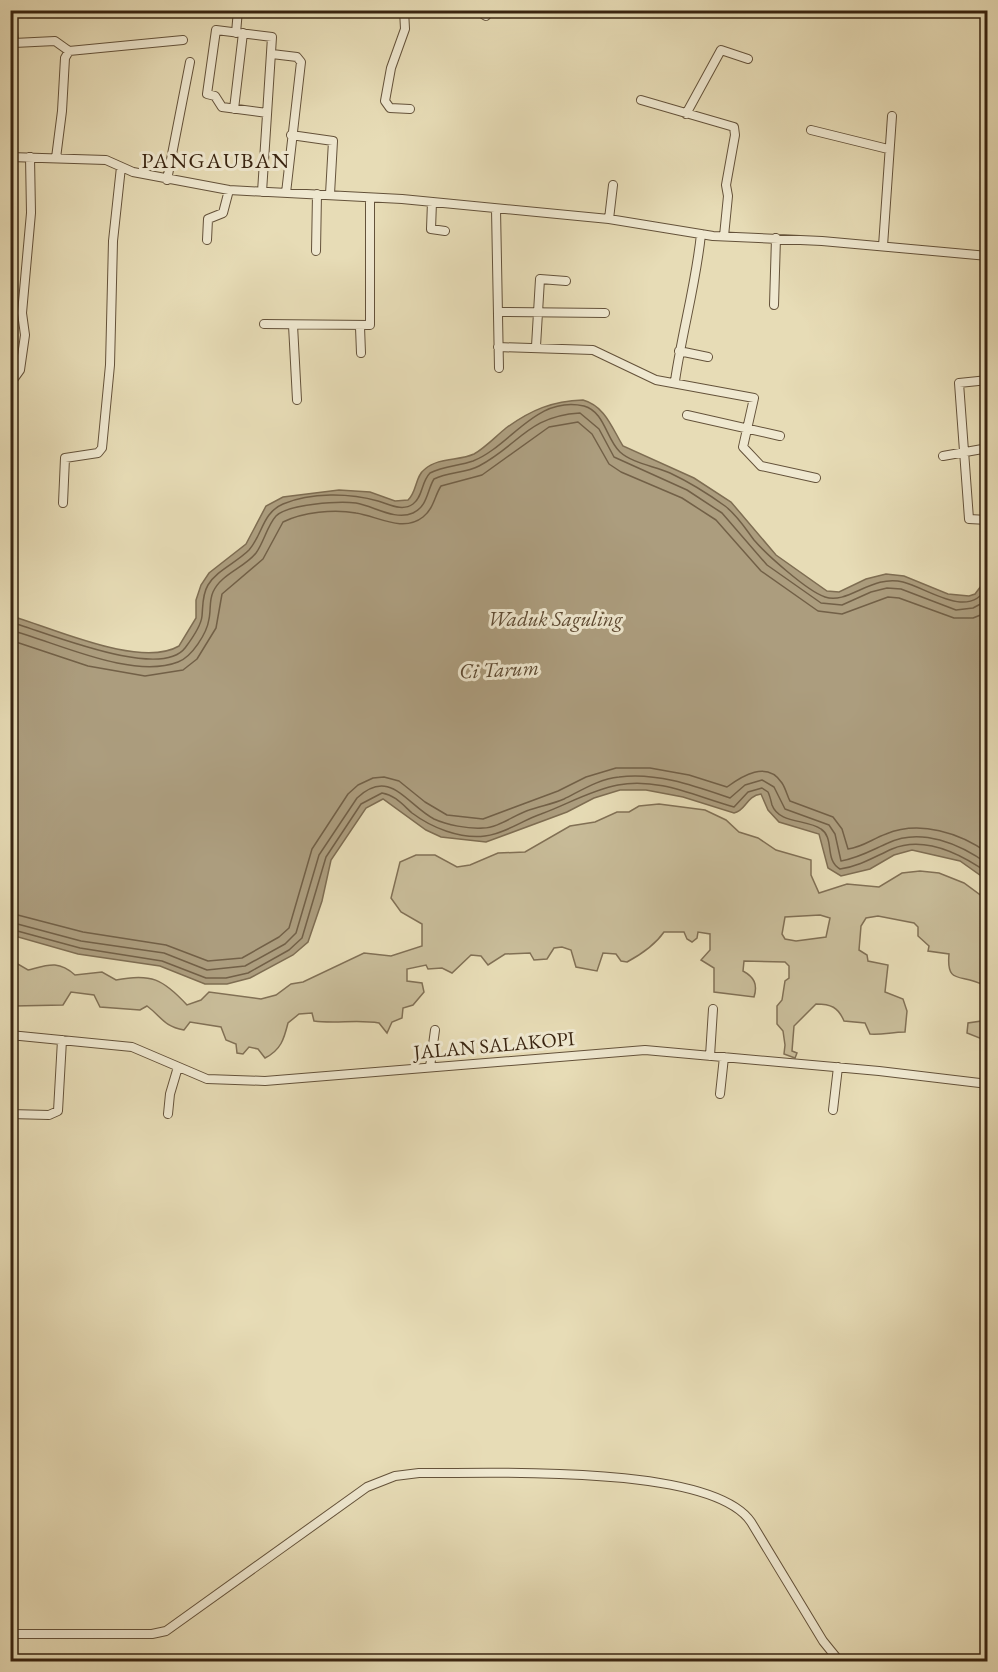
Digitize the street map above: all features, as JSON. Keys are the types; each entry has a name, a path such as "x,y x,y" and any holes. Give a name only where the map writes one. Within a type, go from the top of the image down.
{"street":[{"path":"11,10 15,44 55,41 69,51 183,40"},
{"path":"234,109 240,33 238,10"},
{"path":"404,10 405,29 391,68 385,101 390,108 410,108"},
{"path":"476,10 486,15 487,10"},
{"path":"262,192 272,36 215,31 206,93 215,96 222,107 267,113"},
{"path":"686,114 721,50 748,59"},
{"path":"56,158 65,58 69,51"},
{"path":"272,54 297,57 301,62 286,193"},
{"path":"167,180 190,62"},
{"path":"640,100 732,125 735,130 726,186 728,196 724,236"},
{"path":"883,246 892,116"},
{"path":"811,130 888,149"},
{"path":"291,135 334,142 330,194"},
{"path":"10,157 106,160 121,167 167,180 229,190 330,194 432,202 609,219 700,234 883,246 987,256"},
{"path":"10,384 20,370 24,335 22,313 31,213 30,157"},
{"path":"63,503 65,458 98,453 102,448 112,324 113,241 121,167"},
{"path":"609,219 613,184"},
{"path":"207,240 208,219 223,213 229,190"},
{"path":"316,251 317,194"},
{"path":"264,324 369,326 371,322 370,198"},
{"path":"432,202 431,229 445,231"},
{"path":"496,208 499,368"},
{"path":"675,381 679,351 697,271 700,234"},
{"path":"774,305 776,238"},
{"path":"537,346 540,279 566,280"},
{"path":"498,312 604,313"},
{"path":"293,325 297,400"},
{"path":"360,327 361,353"},
{"path":"498,347 537,346 601,352 654,379 675,381 754,398 743,447 761,466 816,478"},
{"path":"679,351 708,357"},
{"path":"987,381 959,382 969,519 987,520"},
{"path":"687,415 780,436"},
{"path":"10,431 10,466"},
{"path":"943,456 987,448"},
{"path":"710,1056 713,1009"},
{"path":"430,1067 435,1030"},
{"name":"JALAN SALAKOPI","path":"10,1035 132,1047 200,1077 224,1082 265,1081 636,1051 838,1067 987,1084"},
{"path":"10,1114 50,1115 59,1109 62,1040"},
{"path":"720,1094 724,1057"},
{"path":"168,1114 170,1094 178,1067"},
{"path":"833,1110 838,1067"},
{"path":"10,1634 152,1634 166,1631 367,1487 395,1476 419,1473 606,1476 712,1495 741,1511 751,1522 823,1641 840,1662"},
{"path":"976,1662 987,1659"}],"shaded area":[{"path":"659,804 705,810 726,820 739,832 758,838 776,850 811,860 811,875 819,893 847,884 879,887 902,873 920,871 939,873 964,883 987,900 987,1041 967,1033 968,1023 981,1021 983,985 953,975 950,971 949,954 928,951 929,946 918,936 918,927 914,923 878,916 866,918 861,926 859,950 867,955 868,961 888,965 885,992 903,999 907,1011 905,1032 870,1034 865,1023 844,1021 833,1007 816,1004 794,1026 792,1051 797,1053 795,1058 784,1054 783,1031 777,1024 777,1006 782,1000 785,981 789,978 789,966 785,962 744,961 743,971 752,978 755,985 754,997 714,992 714,968 701,960 710,950 710,934 698,932 697,938 692,942 687,939 684,932 664,932 647,949 627,962 621,961 616,954 603,953 597,971 576,967 571,950 562,947 554,948 547,959 534,960 530,953 505,954 488,965 481,956 471,955 452,973 442,968 428,969 426,965 407,969 407,981 422,983 424,992 413,1005 403,1008 402,1018 392,1022 387,1033 379,1023 314,1021 312,1013 299,1014 288,1023 278,1048 265,1058 258,1049 249,1047 243,1054 237,1053 236,1044 226,1040 221,1027 190,1022 184,1030 167,1024 147,1006 140,1010 100,1007 94,995 71,992 63,1005 14,1006 11,1009 11,960 28,970 53,965 63,967 75,975 102,972 116,980 138,977 156,980 171,989 187,1005 201,1000 209,992 261,999 276,995 291,984 303,982 364,953 391,956 422,946 422,924 401,912 391,898 400,862 416,855 435,855 457,867 470,865 498,853 525,852 570,826 595,822 617,812 629,812 639,806","holes":["820,915 830,918 826,937 796,941 785,939 782,934 785,917"]}],"water":[{"name":"Waduk Saguling","path":"583,400 602,412 623,446 694,478 731,502 776,555 827,591 839,592 866,579 886,574 904,576 948,594 969,596 975,594 987,578 987,880 960,861 912,850 894,855 870,869 841,876 828,868 819,834 779,822 768,810 761,794 756,795 734,813 683,797 646,790 620,790 594,798 567,812 486,842 441,837 426,830 383,799 366,808 331,860 322,901 308,942 293,955 250,978 227,984 205,984 160,966 78,954 11,935 11,616 119,650 142,653 162,652 179,646 196,618 196,600 201,585 209,573 246,544 266,506 283,497 339,490 370,492 395,501 408,500 419,476 431,465 474,454 506,428 533,411 561,402"}],"district":[{"name":"PANGAUBAN","path":"216,160"}],"water label":[{"name":"Ci Tarum","path":"499,669"}]}
